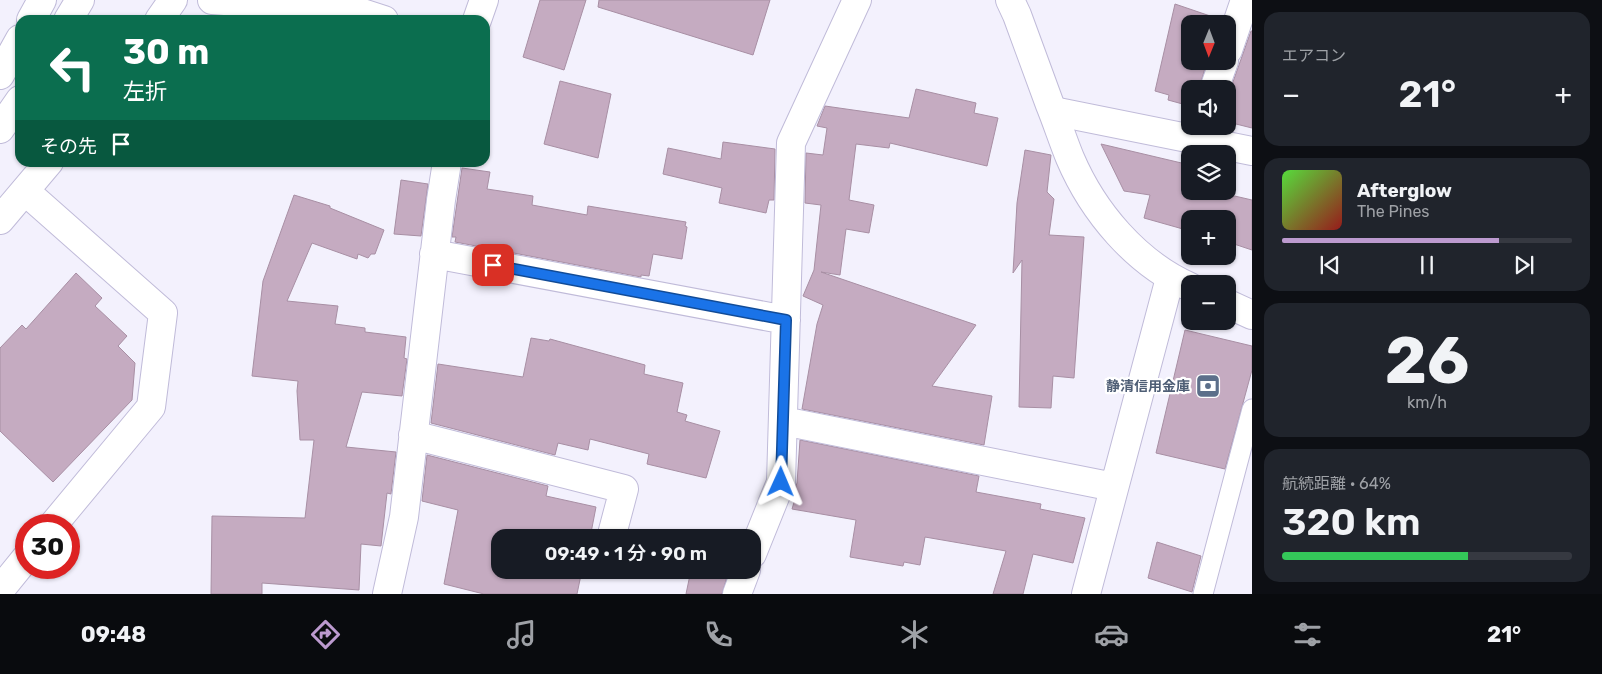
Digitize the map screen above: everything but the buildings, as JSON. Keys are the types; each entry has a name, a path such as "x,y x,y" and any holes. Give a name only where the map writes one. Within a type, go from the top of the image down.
{"main road":[{"path":"33,15 42,0"},
{"path":"71,15 80,0"},
{"path":"162,15 173,0"},
{"path":"212,0 356,11 368,15"},
{"path":"479,15 484,0"},
{"path":"761,532 781,482 791,143 857,0"},
{"path":"1010,0 1070,159 1088,192 1104,216 1126,242 1180,282 1114,487 1086,594"},
{"path":"1236,25 1244,0"},
{"path":"0,75 15,48"},
{"path":"0,129 15,107"},
{"path":"1053,111 1181,131"},
{"path":"1202,135 1252,151"},
{"path":"0,220 45,167"},
{"path":"387,594 404,517 440,200 446,167"},
{"path":"25,191 163,313 151,407 63,514"},
{"path":"434,254 786,320"},
{"path":"1236,308 1252,315"},
{"path":"783,421 1114,487"},
{"path":"413,435 624,489 613,529"},
{"path":"0,590 15,572"},
{"path":"737,594 743,579"}],"lane":[{"path":"1203,594 1252,409"}],"place":[{"name":"静清信用金庫","path":"1208,386"}],"route":[{"path":"493,265 786,320 781,482"}]}
